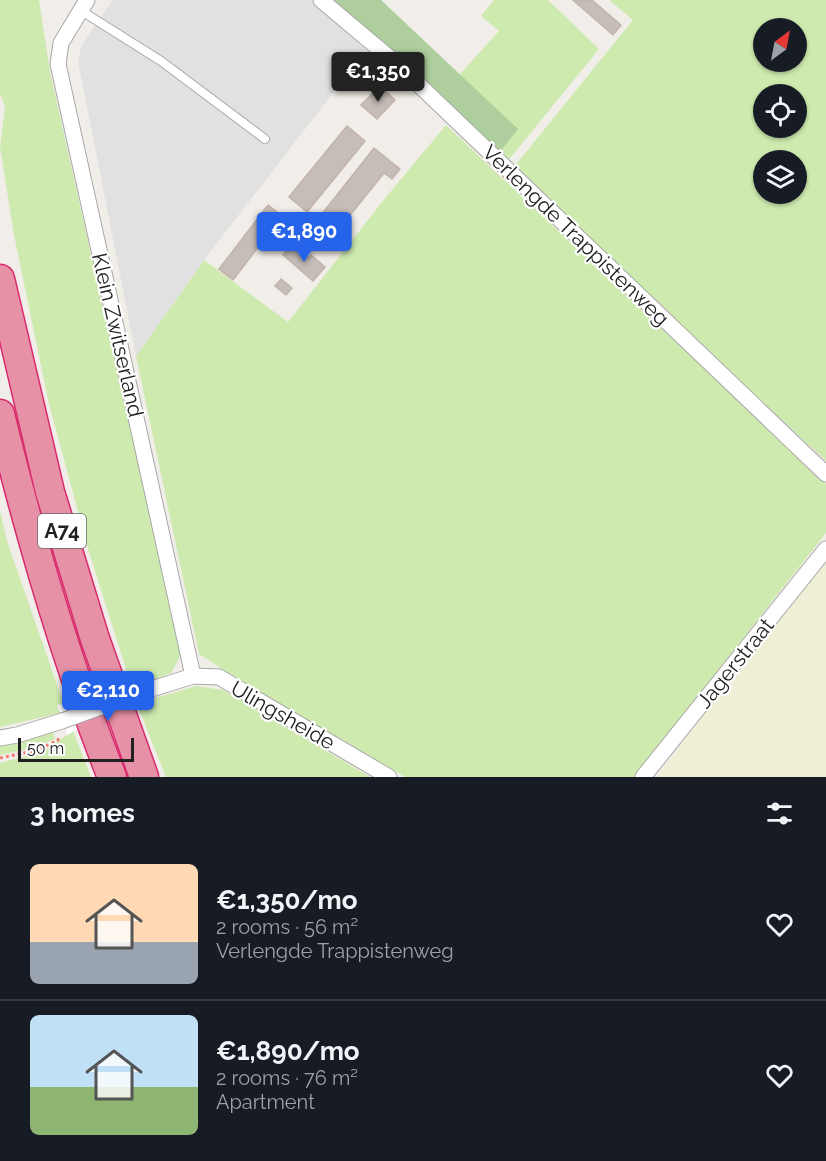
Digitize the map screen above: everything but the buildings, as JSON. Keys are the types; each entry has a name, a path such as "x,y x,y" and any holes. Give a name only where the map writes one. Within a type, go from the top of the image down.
{"highway":[{"name":"A74","path":"0,279 50,492 95,639 144,777"},
{"name":"A74","path":"0,414 22,505 65,647 112,777"}],"street":[{"name":"Verlengde Trappistenweg","path":"321,0 397,64 826,474"},
{"name":"Klein Zwitserland","path":"84,5 61,43 58,64 193,676"},
{"name":"Jagerstraat","path":"643,777 826,549"},
{"name":"Ulingsheide","path":"0,738 62,721 193,676 219,677 389,777"}],"lane":[{"path":"84,5 266,139"}],"green space":[{"path":"0,0 39,0 50,72 181,655 171,673 139,685 136,677 130,682 89,552 49,404 14,235 0,147 5,107 0,93"},
{"path":"333,0 381,0 518,129 498,154"},
{"path":"494,0 548,0 599,49 507,162 498,154 460,74 499,31 481,16"},
{"path":"609,0 826,0 826,461 513,168 633,20"},
{"path":"446,125 826,484 826,533 634,777 405,777 239,680 199,654 136,356 204,260 288,322"},
{"path":"0,511 7,541 64,705 57,705 60,713 0,727"},
{"path":"826,559 826,777 657,777 734,675"},
{"path":"196,686 223,690 370,777 166,777 138,707 147,707 145,701"},
{"path":"53,731 55,739 28,749 0,755 0,746"},
{"path":"73,731 91,777 0,777 0,763 42,752"}],"shaded area":[{"path":"113,0 311,0 366,50 204,260 136,356 78,61 81,46"}],"pier":[{"path":"136,676 147,707 131,707 79,727 68,735 57,705 74,703 121,687"}]}
